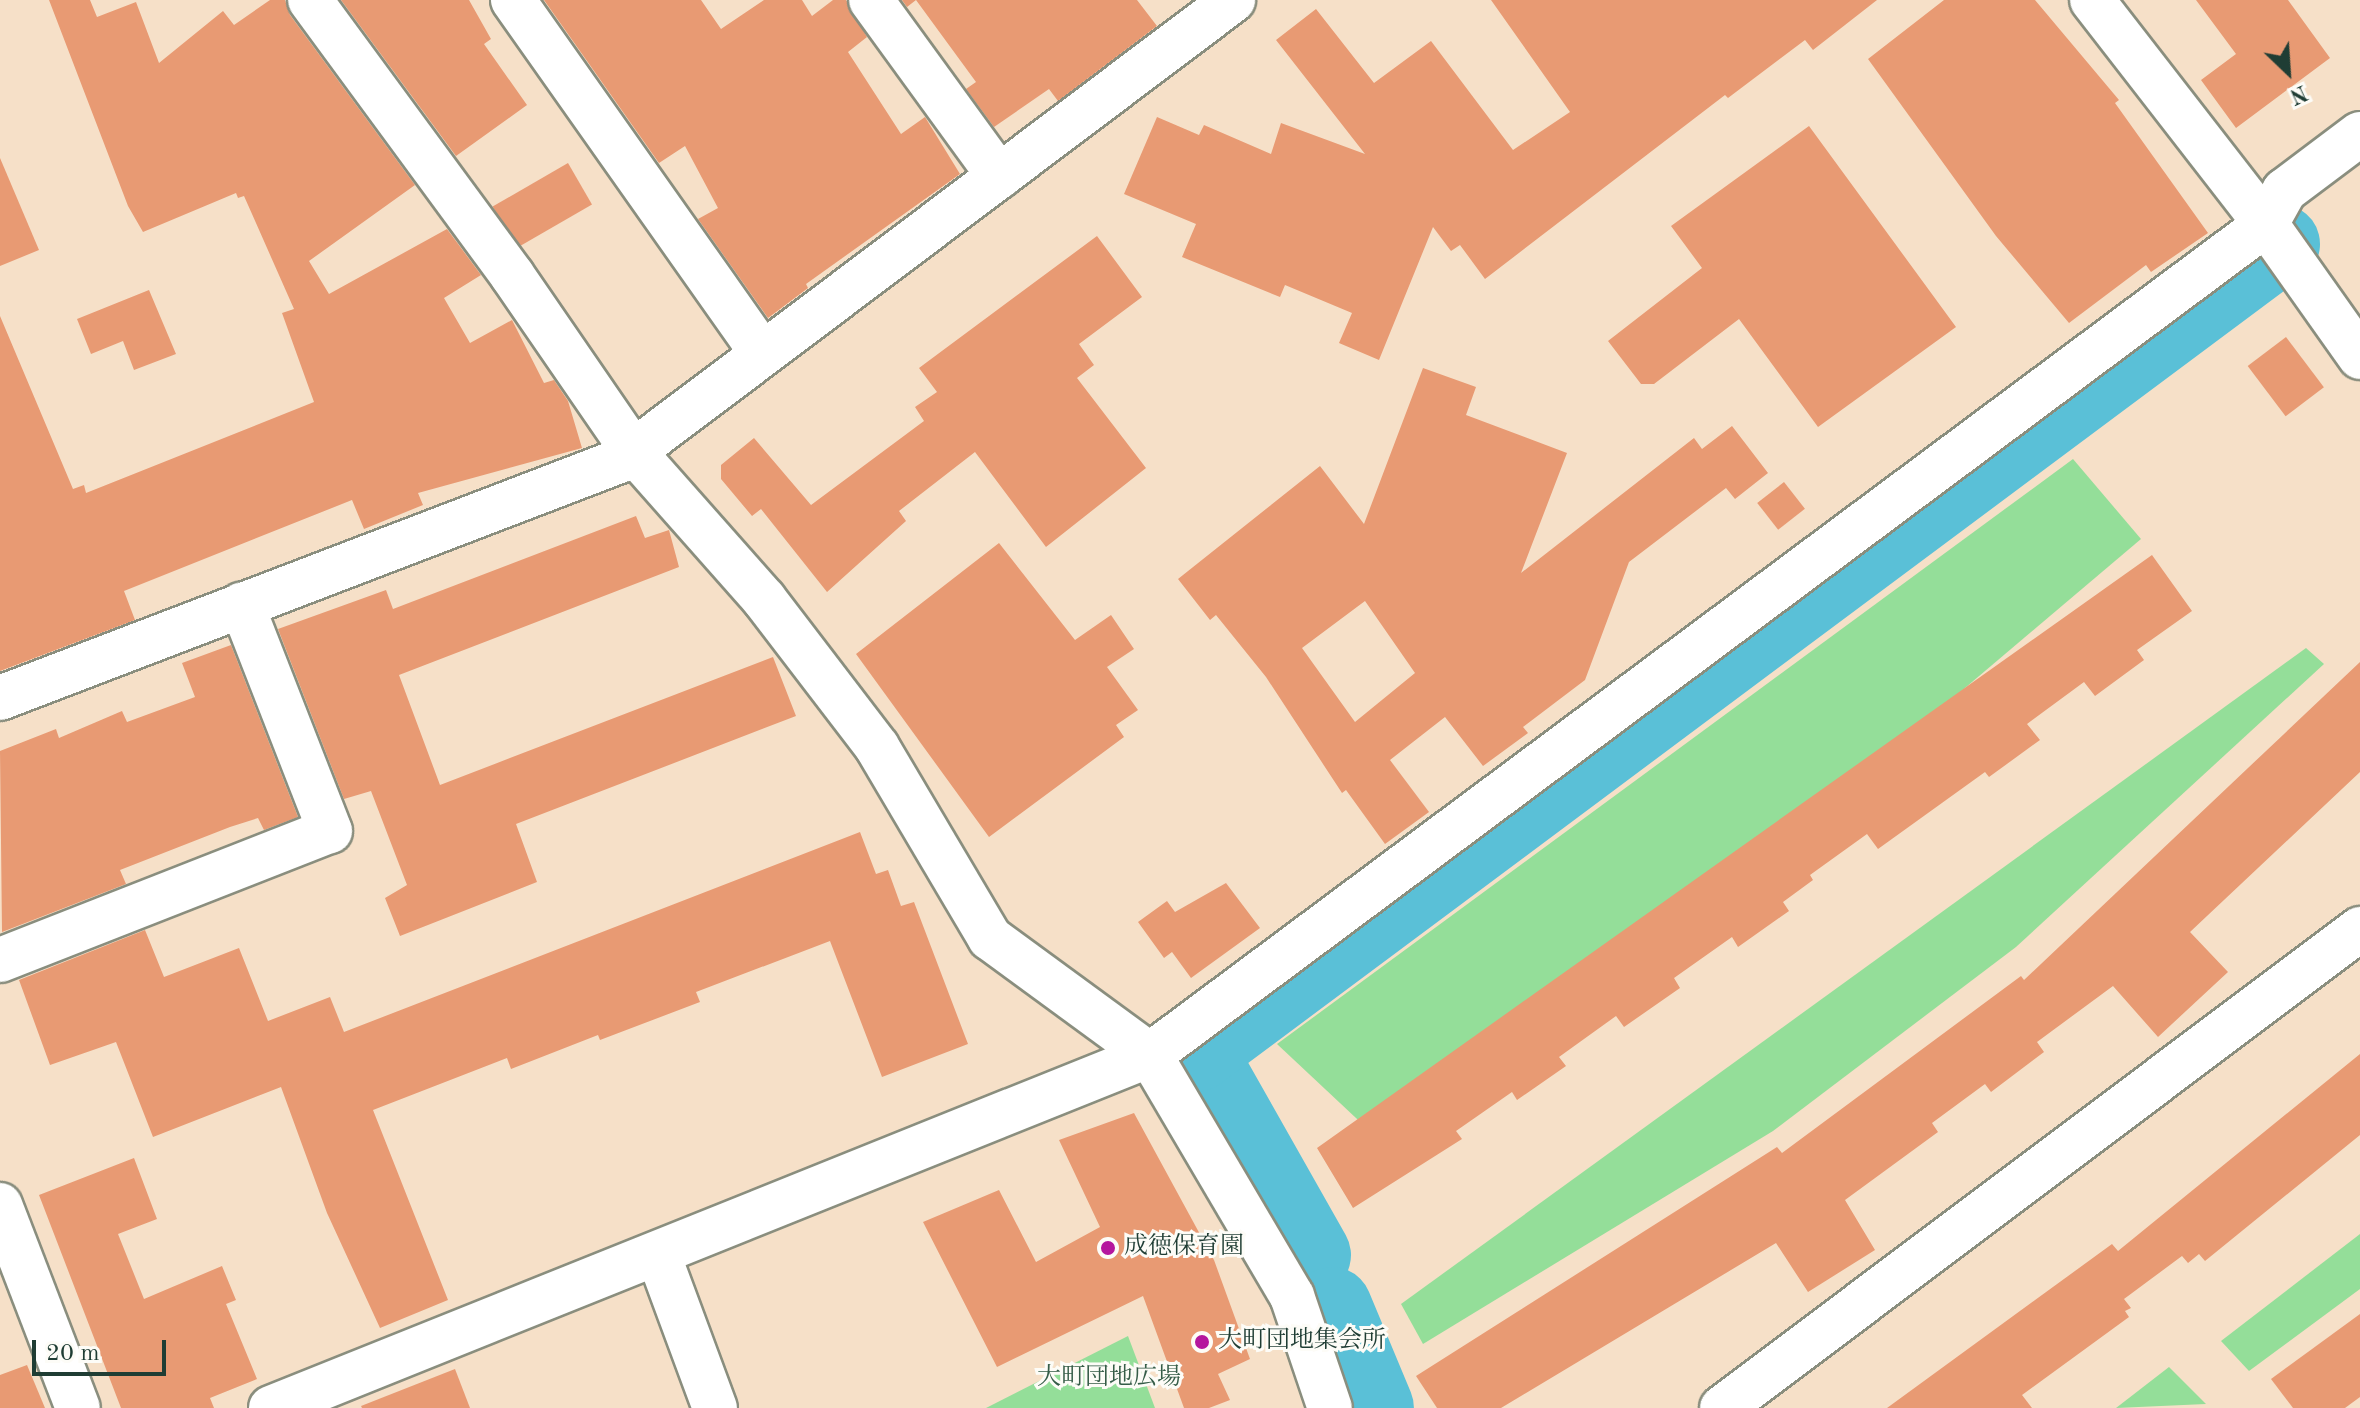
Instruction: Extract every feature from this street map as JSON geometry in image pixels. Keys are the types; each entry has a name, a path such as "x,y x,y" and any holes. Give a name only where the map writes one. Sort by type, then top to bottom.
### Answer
{"street":[{"path":"310,0 512,275 633,451 764,599 877,747 990,938 1150,1055 1292,1296 1330,1408"},
{"path":"513,0 763,354"},
{"path":"871,0 999,176"},
{"path":"2092,0 2266,224 2360,357"},
{"path":"0,698 633,451 999,176 1216,5"},
{"path":"271,1408 1150,1055 2266,224 2284,191 2360,134"},
{"path":"0,960 330,831 242,605"},
{"path":"1722,1408 2360,929"},
{"path":"0,1205 78,1408"},
{"path":"658,1254 715,1408"}],"green space":[{"path":"2073,459 2141,539 1404,1163 1277,1044"},
{"path":"2306,648 2324,664 2016,947 1773,1131 1423,1344 1401,1304"},
{"path":"2360,1234 2360,1289 2249,1371 2221,1341"},
{"name":"大町団地広場","path":"1128,1336 1155,1408 986,1408"},
{"path":"2169,1367 2206,1404 2116,1408"}],"building":[{"path":"49,0 90,0 97,17 136,2 159,63 223,11 234,25 270,0 285,0 290,15 415,185 309,261 329,294 447,229 481,275 444,298 470,343 512,320 544,383 554,380 568,401 582,448 418,493 423,505 364,529 352,500 124,591 135,620 0,671 0,316 73,489 84,485 86,493 314,402 282,313 294,309 244,196 238,198 236,193 143,232 128,206"},
{"path":"341,0 469,0 491,39 484,44 527,105 456,156"},
{"path":"544,0 701,0 721,29 764,0 802,0 812,16 833,0 846,0 867,37 848,52 901,134 925,117 960,174 806,284 808,288 768,318 698,219 718,208 685,146 659,163"},
{"path":"902,0 916,0 907,7"},
{"path":"916,0 1137,0 1157,26 1058,101 1049,89 994,127 966,89 976,82"},
{"path":"1491,0 1877,0 1813,50 1805,40 1728,98 1725,95 1485,279 1460,245 1451,251 1433,227 1379,360 1339,343 1352,313 1285,285 1280,297 1182,257 1196,224 1124,194 1157,117 1199,135 1204,125 1271,154 1281,123 1365,154 1276,40 1316,9 1374,83 1431,41 1513,150 1570,112"},
{"path":"1944,0 2035,0 2119,100 2115,103 2208,233 2151,272 2146,265 2069,323 1996,236 1868,59"},
{"path":"2196,0 2288,0 2330,58 2236,128 2201,80 2236,54"},
{"path":"1809,126 1956,327 1818,427 1739,319 1654,384 1641,384 1608,341 1702,268 1671,226"},
{"path":"0,158 39,250 0,266"},
{"path":"568,163 592,205 517,248 493,207"},
{"path":"1097,236 1142,297 1079,344 1094,365 1077,378 1146,468 1046,547 975,452 899,511 906,521 827,592 761,509 752,516 721,479 721,465 754,438 811,505 924,421 915,407 937,392 919,368"},
{"path":"149,290 176,354 134,370 123,341 91,354 77,319"},
{"path":"2286,337 2324,387 2286,416 2248,366"},
{"path":"1423,368 1476,387 1466,415 1567,453 1521,573 1694,438 1702,449 1732,426 1768,473 1735,499 1726,488 1629,562 1585,680 1523,727 1528,733 1483,766 1445,717 1390,760 1429,812 1385,844 1346,790 1342,793 1266,677 1216,615 1210,620 1178,579 1320,466 1364,524","holes":["1365,601 1415,673 1355,722 1302,648"]},
{"path":"1784,482 1805,509 1778,530 1757,503"},
{"path":"636,516 645,538 669,530 679,567 399,675 440,785 773,657 796,716 516,824 537,882 400,936 385,898 407,885 371,791 344,799 278,629 386,590 393,609"},
{"path":"999,543 1075,640 1111,615 1134,649 1107,667 1138,710 1116,725 1124,737 989,837 856,654"},
{"path":"2152,555 2192,611 2137,650 2144,660 2095,696 2084,682 2027,724 2040,740 1989,777 1985,772 1878,849 1867,834 1810,875 1813,880 1783,902 1789,911 1738,947 1732,937 1674,978 1680,988 1624,1027 1616,1016 1559,1057 1566,1066 1517,1100 1512,1092 1456,1131 1462,1139 1353,1208 1317,1148"},
{"path":"231,645 298,817 264,830 258,818 230,827 120,870 126,884 2,932 0,751 56,729 59,738 122,711 127,722 195,697 182,663"},
{"path":"2360,662 2360,772 2190,932 2228,972 2158,1037 2113,986 2037,1042 2044,1052 1991,1092 1985,1084 1932,1123 1938,1132 1845,1200 1875,1250 1808,1292 1776,1243 1501,1408 1437,1408 1416,1376 1777,1147 1782,1153 2021,976 2024,980"},
{"path":"860,832 876,874 888,870 901,906 914,902 968,1044 882,1077 830,941 696,992 700,1002 600,1040 598,1035 511,1069 507,1058 373,1110 448,1300 380,1328 327,1213 281,1087 153,1137 116,1042 50,1065 19,980 145,930 164,977 239,948 268,1021 330,997 344,1032"},
{"path":"1226,883 1260,928 1191,978 1172,952 1164,958 1138,922 1167,901 1175,912"},
{"path":"2360,1054 2360,1135 2205,1261 2199,1254 2188,1263 2182,1256 2124,1299 2131,1308 2125,1311 2129,1317 2022,1395 2032,1408 1887,1408 2112,1244 2118,1251"},
{"name":"成徳保育園","path":"1134,1113 1214,1260 1250,1359 1218,1374 1230,1400 1209,1408 1184,1408 1143,1296 997,1367 923,1222 999,1190 1036,1262 1100,1227 1059,1140"},
{"path":"134,1158 157,1219 118,1234 144,1299 222,1266 236,1300 226,1304 257,1379 210,1398 214,1408 121,1408 39,1195"},
{"path":"2360,1314 2360,1397 2345,1408 2293,1408 2271,1379"},
{"path":"27,1365 45,1408 0,1408 0,1375"},
{"path":"455,1369 470,1408 361,1406"}],"waterway":[{"path":"1311,1255 1196,1052 2280,244"},
{"path":"1332,1307 1374,1408"}],"place":[{"name":"成徳保育園","path":"1108,1248"},
{"name":"大町団地集会所","path":"1202,1342"}]}
